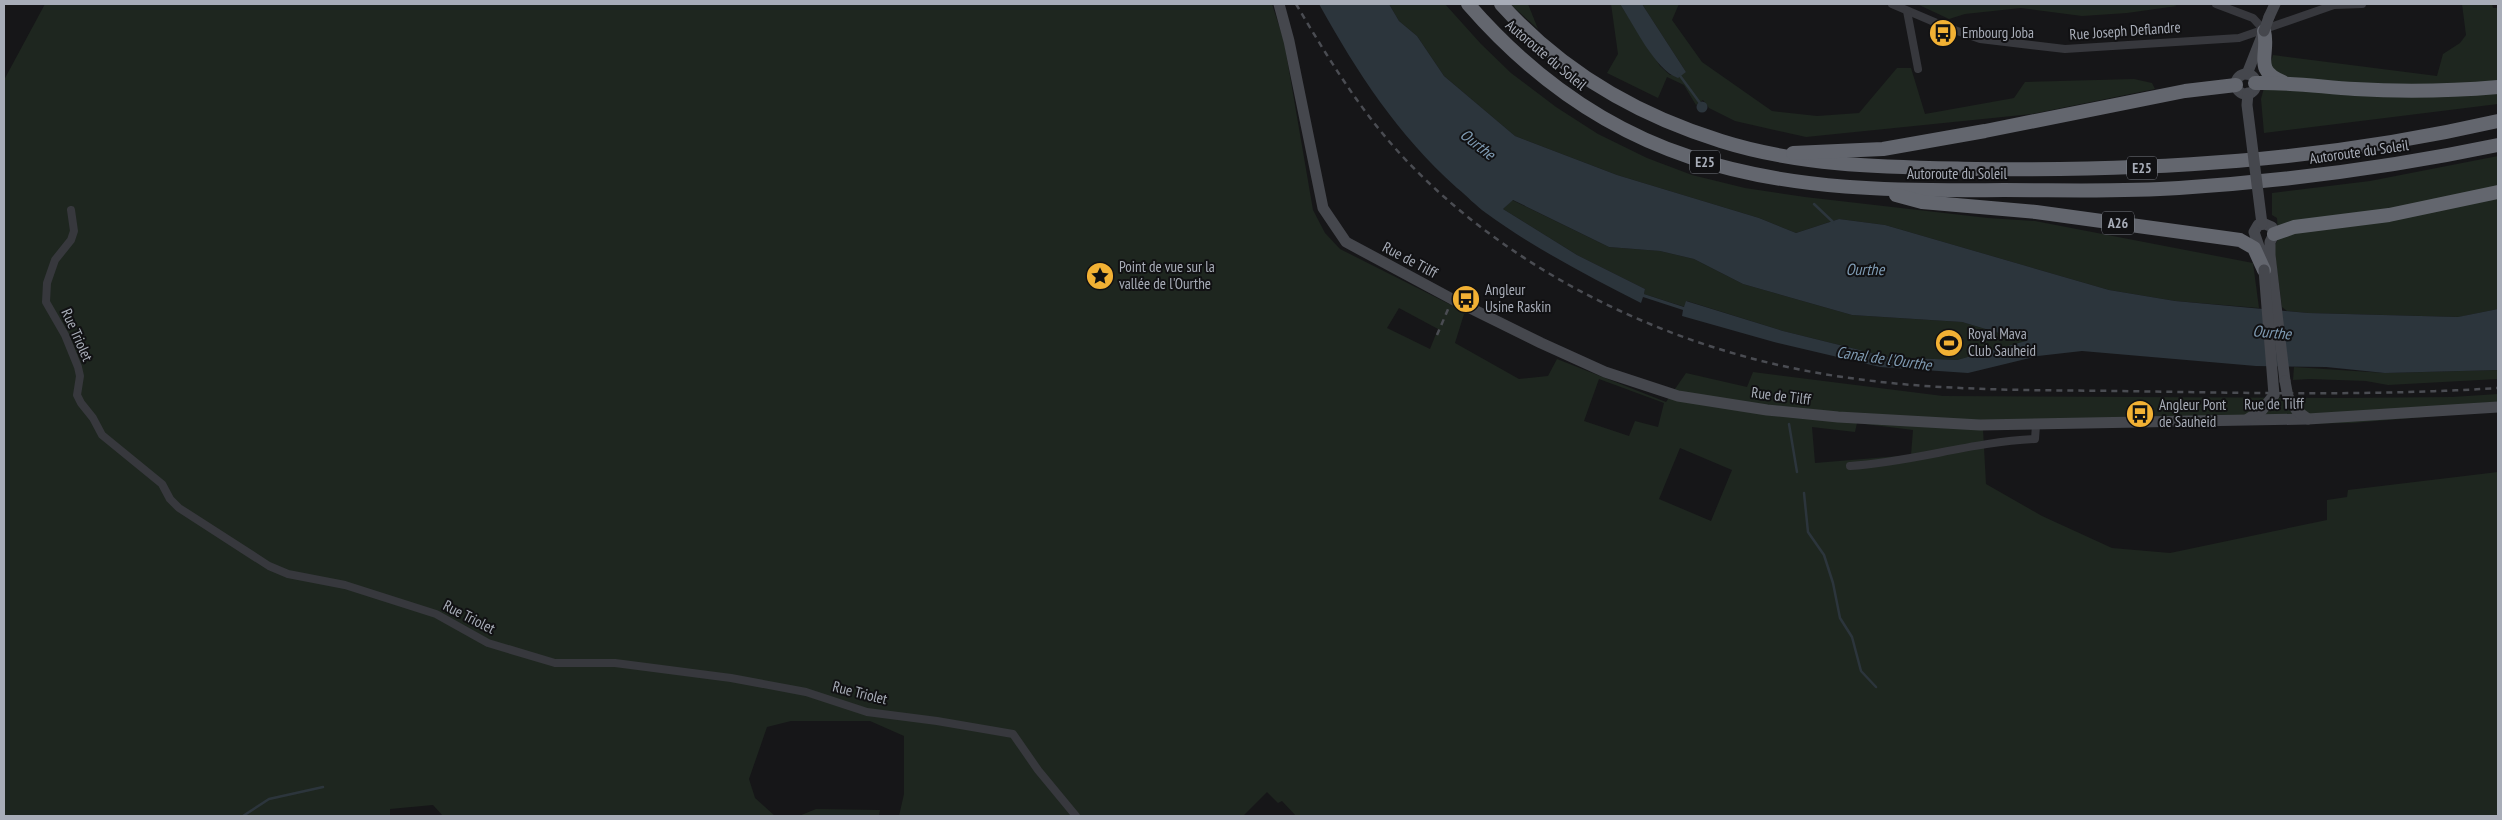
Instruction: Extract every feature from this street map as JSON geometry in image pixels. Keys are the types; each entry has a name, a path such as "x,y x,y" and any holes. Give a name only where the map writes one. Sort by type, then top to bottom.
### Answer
{"highway":[{"name":"Autoroute du Soleil","path":"1468,4 1504,43 1551,83 1608,121 1658,145 1722,167 1764,176 1876,189 1946,191 2176,188 2274,180 2372,168 2498,145"},
{"name":"Autoroute du Soleil","path":"1501,4 1534,38 1567,65 1624,101 1667,122 1722,142 1822,162 1910,168 2082,170 2174,167 2272,159 2369,147 2498,121"},
{"path":"2264,30 2267,42 2263,55 2264,67 2271,76 2284,82"},
{"path":"2250,84 2284,82 2355,89 2475,89 2498,87"},
{"path":"1782,155 1802,150 1883,148 1985,132 2186,91 2236,85"},
{"name":"A26","path":"1876,189 1922,202 2036,212 2199,233 2264,238"},
{"path":"2264,238 2294,227 2389,215 2498,192"},
{"path":"2199,233 2240,240 2254,248 2264,270"}],"main road":[{"name":"Rue de Tilff","path":"1279,4 1289,40 1323,208 1346,242 1452,300 1605,372 1678,396 1767,410 1913,422 2036,425 2247,419 2286,413 2308,419 2498,407"},
{"path":"2275,4 2264,30 2250,84 2247,105 2262,224 2272,227 2264,238 2264,270 2274,395 2286,413 2308,419"},
{"path":"2236,85 2240,91 2250,84"},
{"path":"2264,238 2274,294 2288,397 2286,413"},
{"path":"2247,419 2262,410 2274,395"}],"street":[{"name":"Rue Joseph Deflandre","path":"1892,4 1980,39 2065,49 2239,38 2334,4 2362,4"},
{"path":"2216,4 2253,18 2264,30"},
{"path":"1907,11 1918,69"},
{"name":"Rue Triolet","path":"71,210 74,231 71,240 55,260 47,284 46,302 65,335 78,367 80,376 77,395 80,403 94,418 102,435 162,484 170,499 179,508 227,537 258,559 288,574 344,585 436,614 488,643 555,663 616,663 716,675 806,692 867,712 937,721 1013,734 1038,770 1076,816"},
{"path":"1850,466 1905,460 1997,441 2035,439 2036,425"}],"shaded area":[{"path":"45,4 1272,4 1284,41 1313,210 1325,233 1340,249 1469,314 1464,314 1455,343 1519,379 1548,376 1557,359 1666,402 1686,373 1747,387 1753,372 1943,396 2341,398 2452,397 2498,394 2498,411 2352,423 1983,429 1986,484 2042,516 2112,548 2170,553 2327,520 2327,500 2347,497 2348,490 2498,472 2498,816 1296,816 1282,801 1278,803 1267,792 1243,816 899,816 904,794 904,736 870,721 791,721 767,727 749,779 755,798 775,816 443,816 433,805 390,809 390,816 4,816 4,80","holes":["1399,308 1438,329 1430,349 1387,328","1599,379 1664,403 1658,427 1635,421 1629,436 1584,421","1857,423 1913,430 1911,455 1815,463 1812,427 1855,432","1680,448 1732,470 1711,521 1659,499"]},
{"path":"1389,4 1445,4 1481,44 1511,73 1556,107 1598,134 1647,158 1692,175 1745,188 1805,197 1988,218 2035,221 2253,263 2259,308 2175,301 2109,290 1885,225 1839,219 1796,233 1759,218 1617,175 1515,136 1444,76 1417,36 1399,21"},
{"path":"1510,4 1528,4 1538,29"},
{"path":"1611,4 1620,4 1660,66 1670,75 1686,72 1642,4 1679,4 1672,20 1702,62 1772,111 1817,116 1859,113 1897,68 1911,68 1925,114 2014,98 2025,82 2134,79 2152,83 2155,89 2032,114 1806,137 1735,121 1709,108 1703,100 1696,105 1684,85 1667,77 1658,98 1607,73 1618,54"},
{"path":"1917,4 2171,4 2177,6 2127,13 2082,16 2021,8 1965,14 1949,19"},
{"path":"2462,4 2492,4 2493,8 2498,8 2498,104 2264,133 2261,99 2273,55 2437,76 2443,54 2460,43 2466,35"},
{"path":"2498,156 2498,309 2459,317 2308,313 2287,311 2282,307 2274,247 2278,239 2277,218 2272,215 2272,193 2370,181"},
{"path":"1512,200 1609,247 1660,251 1694,259 1743,284 1852,315 1962,322 2027,341 1957,360 1888,357 1783,331 1687,301 1685,307 1644,294 1645,289 1577,255 1503,209"},
{"path":"2294,367 2385,373 2498,370 2498,379 2388,385 2366,381 2293,380"},
{"path":"816,809 880,810 879,816 799,816"}],"water":[{"name":"Ourthe","path":"1319,4 1389,4 1399,21 1417,36 1444,76 1515,136 1617,175 1759,218 1796,233 1839,219 1885,225 2109,290 2175,301 2308,313 2458,317 2498,309 2498,370 2385,373 2326,367 2256,366 2082,351 2038,356 1968,373 1880,367 1774,342 1682,316 1683,310 1643,297 1641,303 1581,272 1504,226 1479,207 1435,167 1397,125 1364,79","holes":["1513,200 1609,247 1660,251 1694,259 1743,284 1852,315 1962,322 2026,341 1957,360 1888,357 1783,331 1686,301 1684,307 1644,294 1645,289 1577,255 1503,209"]},
{"path":"1620,4 1642,4 1686,72 1678,78 1661,66 1653,57"},
{"path":"1700,102 1704,102 1707,107 1706,111 1700,112 1697,109 1697,105"}],"waterway":[{"path":"1678,73 1700,103"},
{"path":"1814,204 1833,222"},
{"path":"1789,424 1797,472"},
{"path":"1804,493 1808,532 1824,555 1833,583 1840,618 1852,637 1861,671 1876,687"},
{"path":"243,816 269,799 323,787"}],"railway":[{"path":"1296,4 1333,64 1373,122 1404,158 1449,202 1499,241 1552,275 1609,306 1667,331 1727,352 1788,367 1850,378 1951,388 2309,393 2451,391 2498,388"},
{"path":"1437,335 1449,307"}],"place":[{"name":"Embourg Joba","path":"1943,33"},
{"name":"Point de vue sur la vallée de l'Ourthe","path":"1100,276"},
{"name":"Angleur Usine Raskin","path":"1466,299"},
{"name":"Royal Mava Club Sauheid","path":"1949,343"},
{"name":"Angleur Pont de Sauheid","path":"2140,414"}],"water label":[{"name":"Canal de l'Ourthe","path":"1884,358"}]}
